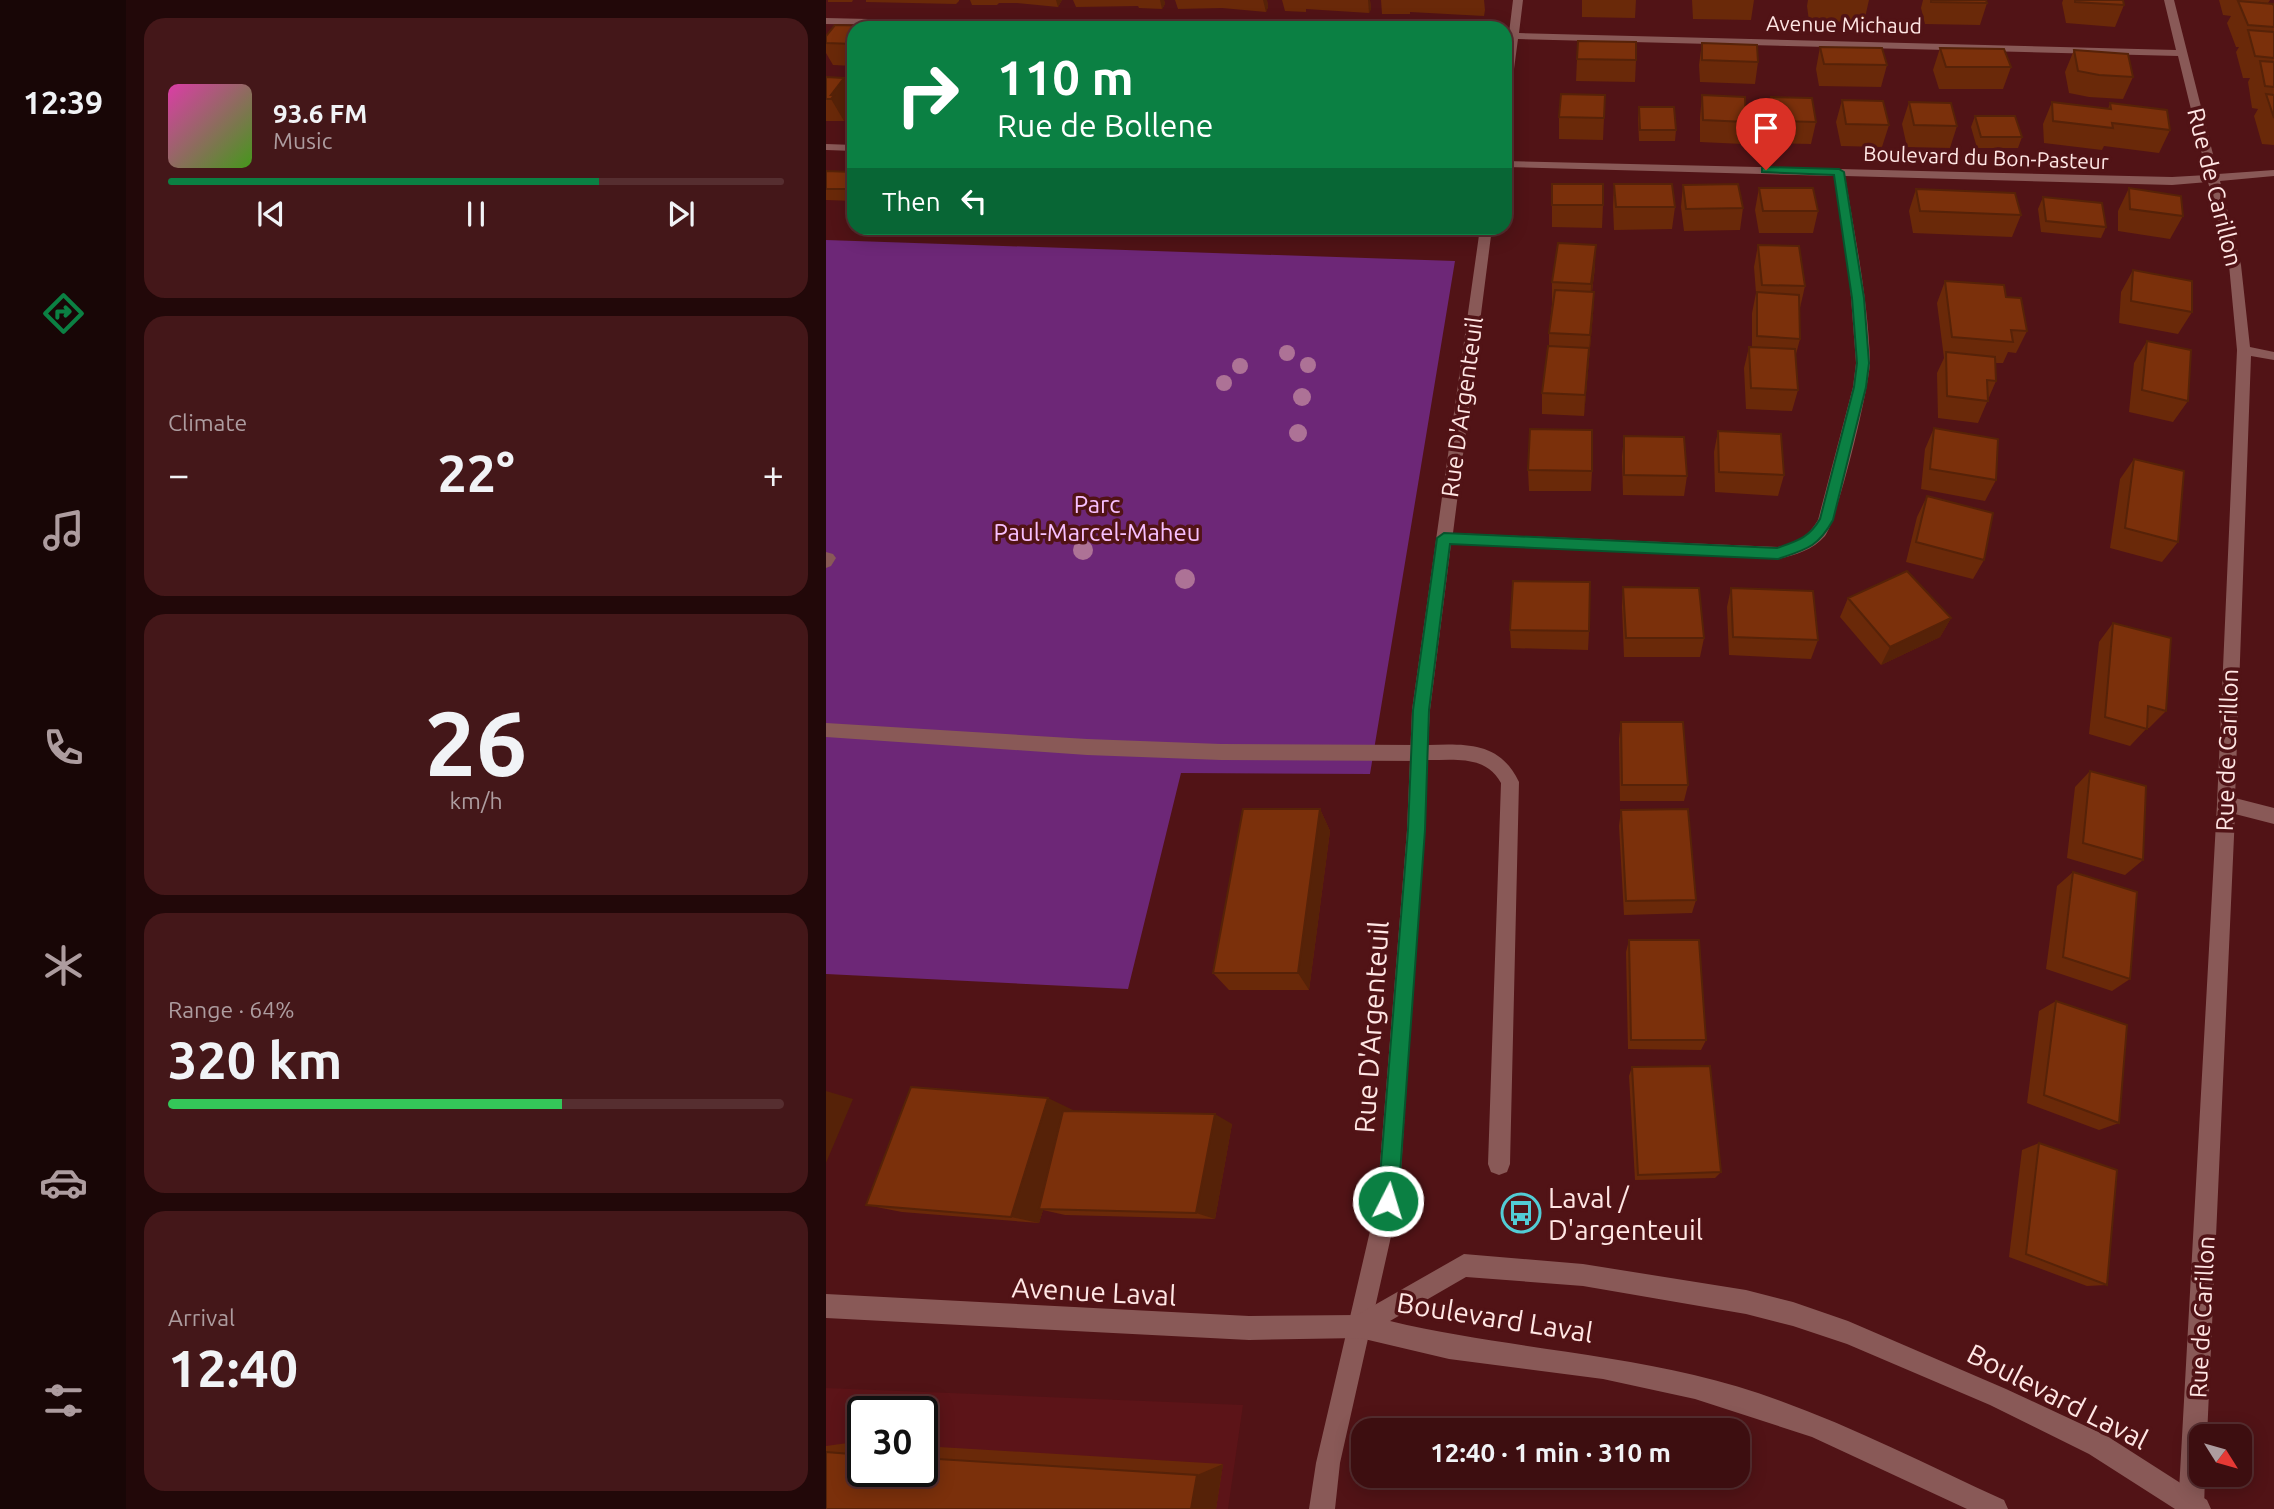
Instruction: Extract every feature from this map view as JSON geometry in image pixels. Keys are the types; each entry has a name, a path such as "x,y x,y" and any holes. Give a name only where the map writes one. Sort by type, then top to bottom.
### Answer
{"street":[{"path":"1512,27 1518,0"},
{"name":"Rue de Carillon","path":"2169,0 2235,265 2244,350 2194,1508"},
{"path":"826,21 847,21"},
{"name":"Avenue Michaud","path":"1512,36 2182,53"},
{"path":"826,147 847,148"},
{"name":"Boulevard du Bon-Pasteur","path":"1512,164 2172,181 2274,173"},
{"path":"1444,538 1778,553 1800,547 1817,535 1826,520 1860,387 1863,363 1860,313 1839,172"},
{"name":"Rue D'Argenteuil","path":"1322,1509 1328,1463 1388,1201 1416,830 1421,710 1485,235"},
{"path":"2244,350 2274,356"},
{"path":"826,730 1087,747 1221,752 1480,754 1503,767 1510,782 1499,1164"},
{"path":"2226,804 2274,816"},
{"name":"Boulevard Laval","path":"1360,1326 1464,1265 1583,1275 1735,1300 1793,1314 1848,1333 1998,1396 2098,1445 2194,1508"},
{"name":"Avenue Laval","path":"826,1306 1214,1327 1295,1329 1360,1326"},
{"name":"Boulevard Laval","path":"1360,1326 1449,1347 1603,1367 1732,1397 1816,1426 1995,1509"}],"shaded area":[{"path":"826,1388 1243,1405 1228,1509 826,1509"}],"green space":[{"name":"Parc Paul-Marcel-Maheu","path":"826,240 1455,261 1370,774 1181,773 1128,989 826,974"}],"building":[{"path":"1986,0 1987,3 1931,2"},
{"path":"2123,0 2124,5 2075,2"},
{"path":"2238,1 2273,4 2274,27 2248,25"},
{"path":"835,25 847,25 847,44 826,43 826,36"},
{"path":"2248,30 2274,32 2274,58 2255,56"},
{"path":"1578,41 1636,42 1636,60 1577,59"},
{"path":"1702,43 1757,45 1758,62 1702,60"},
{"path":"1820,47 1882,48 1887,65 1824,64"},
{"path":"1940,48 2004,49 2011,67 1946,67"},
{"path":"2074,50 2128,54 2133,77 2078,71"},
{"path":"2260,61 2274,62 2274,87 2265,86"},
{"path":"826,77 844,78 831,95 834,95 831,99 826,99"},
{"path":"1561,94 1605,95 1604,118 1559,117"},
{"path":"2266,94 2274,95 2274,118"},
{"path":"1702,95 1745,97 1746,122 1703,120"},
{"path":"1771,97 1812,98 1816,122 1774,121"},
{"path":"1842,100 1883,101 1889,125 1846,124"},
{"path":"1909,102 1951,103 1957,126 1914,125"},
{"path":"2052,102 2111,109 2110,103 2167,110 2170,130 2112,123 2113,128 2053,121"},
{"path":"1639,107 1674,107 1676,130 1640,130"},
{"path":"1975,116 2015,116 2022,137 1981,137"},
{"path":"826,171 847,172 847,189 826,189"},
{"path":"1552,184 1603,184 1603,205 1552,205"},
{"path":"1614,184 1672,184 1675,207 1616,207"},
{"path":"1738,184 1743,208 1686,209 1683,185"},
{"path":"1759,188 1813,188 1818,211 1763,211"},
{"path":"2129,188 2181,196 2183,216 2130,209"},
{"path":"1916,189 2015,193 2021,215 1920,211"},
{"path":"2043,197 2102,203 2106,227 2046,221"},
{"path":"1558,243 1596,245 1591,284 1552,282"},
{"path":"1758,245 1799,246 1805,286 1762,285"},
{"path":"2133,270 2192,281 2192,312 2131,301"},
{"path":"1945,281 2004,285 2006,297 2021,298 2027,331 2011,330 2013,342 1952,337"},
{"path":"1555,290 1594,292 1590,335 1549,333"},
{"path":"1757,292 1799,295 1800,339 1757,336"},
{"path":"2147,341 2191,350 2188,401 2142,390"},
{"path":"1548,346 1589,348 1585,395 1542,393"},
{"path":"1749,347 1795,349 1798,390 1751,388"},
{"path":"1946,352 1995,357 1996,381 1987,380 1988,401 1947,396"},
{"path":"1934,428 1998,439 1996,480 1930,469"},
{"path":"1530,429 1592,430 1592,471 1528,470"},
{"path":"1718,431 1781,434 1784,475 1719,472"},
{"path":"1624,436 1684,437 1687,476 1624,475"},
{"path":"2134,459 2184,471 2178,542 2125,528"},
{"path":"1927,496 1993,513 1984,560 1916,542"},
{"path":"1907,571 1951,618 1890,647 1848,598"},
{"path":"1513,581 1590,582 1589,631 1510,630"},
{"path":"1623,587 1699,588 1704,638 1626,638"},
{"path":"1731,588 1813,591 1818,640 1733,637"},
{"path":"2113,623 2171,638 2166,711 2148,706 2147,729 2105,717"},
{"path":"1621,722 1683,722 1688,785 1622,785"},
{"path":"2090,771 2146,786 2143,860 2083,843"},
{"path":"1243,809 1320,809 1298,973 1213,973"},
{"path":"1688,809 1696,900 1626,901 1621,810"},
{"path":"2073,872 2137,892 2130,979 2063,957"},
{"path":"1629,940 1699,940 1706,1040 1631,1040"},
{"path":"2056,1001 2127,1025 2119,1123 2044,1095"},
{"path":"1710,1066 1721,1172 1638,1175 1632,1067"},
{"path":"911,1087 1048,1098 1011,1217 866,1205"},
{"path":"1063,1111 1215,1114 1196,1213 1039,1209"},
{"path":"2039,1143 2117,1170 2107,1285 2026,1254"},
{"path":"826,1452 847,1454 847,1487 938,1487 938,1459 1197,1475 1191,1509 826,1509"}],"place":[{"name":"Laval / D'argenteuil","path":"1521,1213"}],"route":[{"path":"1388,1201 1419,788 1421,710 1444,538 1778,553 1810,542 1823,528 1826,520 1860,387 1863,363 1858,298 1839,172 1766,170"}]}
